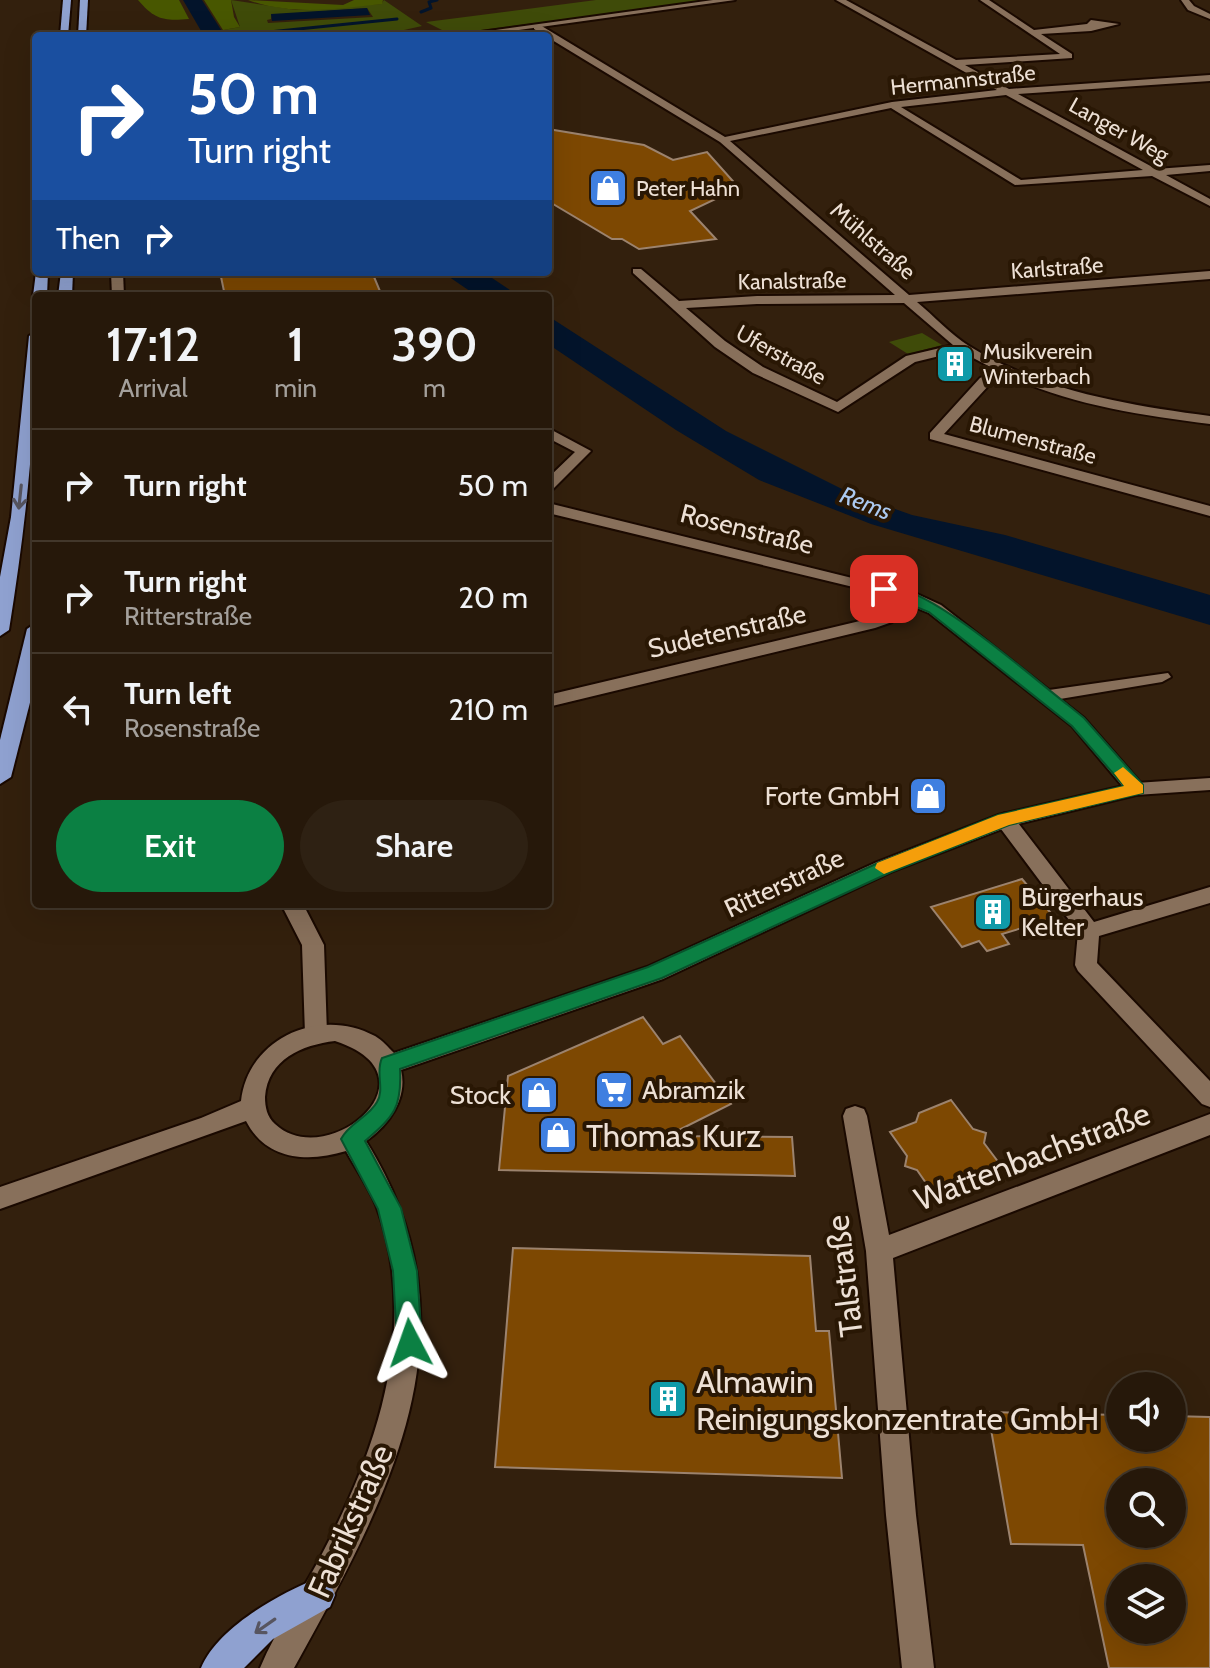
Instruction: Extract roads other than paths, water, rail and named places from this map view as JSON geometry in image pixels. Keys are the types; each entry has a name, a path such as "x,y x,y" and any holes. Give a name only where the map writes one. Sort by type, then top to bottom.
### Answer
{"highway":[{"path":"64,32 67,0"},
{"path":"82,32 84,0"},
{"path":"0,630 19,517 32,379"},
{"path":"0,777 32,650"},
{"path":"219,1668 261,1627 318,1595"}],"street":[{"path":"492,32 731,0"},
{"path":"956,63 1069,56 984,0"},
{"path":"1185,0 1191,8 1210,17"},
{"path":"842,1 858,1"},
{"name":"Langer Weg","path":"842,1 1210,203"},
{"name":"Mühlstraße","path":"537,27 545,32"},
{"path":"1034,32 1091,29"},
{"name":"Mühlstraße","path":"552,36 723,140 962,347 1003,372 1097,402 1210,420"},
{"path":"1025,58 1046,72"},
{"name":"Hermannstraße","path":"723,140 892,105 1008,92 1210,78"},
{"path":"892,105 1019,183 1210,168"},
{"name":"Uferstraße","path":"637,271 720,344 758,370 838,408 911,359 962,347"},
{"name":"Karlstraße","path":"907,299 1210,275"},
{"name":"Kanalstraße","path":"677,305 757,300 907,299"},
{"name":"Blumenstraße","path":"1003,372 985,381 935,436 1210,511"},
{"path":"552,434 584,451 552,482"},
{"name":"Rosenstraße","path":"552,509 911,598 935,609 1078,722 1136,789"},
{"name":"Sudetenstraße","path":"552,700 869,624 886,618 911,598"},
{"path":"1045,696 1162,677"},
{"name":"Ritterstraße","path":"389,1064 655,973 884,867 1005,820 1136,789 1210,784"},
{"path":"1005,820 1089,931 1086,965 1210,1097"},
{"path":"1089,931 1210,895"},
{"path":"294,908 313,945 316,1034"},
{"path":"316,1034 353,1035 368,1041 389,1064 391,1096 383,1113 352,1139 309,1149 288,1145 270,1136 258,1123 252,1107 251,1091 267,1060 281,1048 316,1034"},
{"path":"0,1198 209,1126 252,1107"},
{"name":"Talstraße","path":"855,1116 879,1251 901,1515 918,1668"},
{"name":"Wattenbachstraße","path":"879,1251 1210,1124"},
{"name":"Fabrikstraße","path":"276,1668 364,1506 394,1421 410,1343 405,1271 390,1208 352,1139"}],"water":[{"path":"183,0 202,0 222,32 202,32"},
{"path":"367,8 370,15 272,21 271,14"},
{"path":"448,276 489,276 513,292 471,292"},
{"name":"Rems","path":"552,319 726,431 850,493 912,515 1005,535 1210,595 1210,625 871,524 759,480 676,430 552,347"}],"waterway":[{"path":"421,12 431,8 429,2 437,0"},
{"path":"269,32 397,19"}],"place":[{"name":"Peter Hahn","path":"608,188"},
{"name":"Musikverein Winterbach","path":"955,364"},
{"name":"Forte GmbH","path":"928,796"},
{"name":"Bürgerhaus Kelter","path":"993,912"},
{"name":"Abramzik","path":"614,1090"},
{"name":"Stock","path":"539,1095"},
{"name":"Thomas Kurz","path":"558,1135"},
{"name":"Almawin Reinigungskonzentrate GmbH","path":"668,1399"}]}
